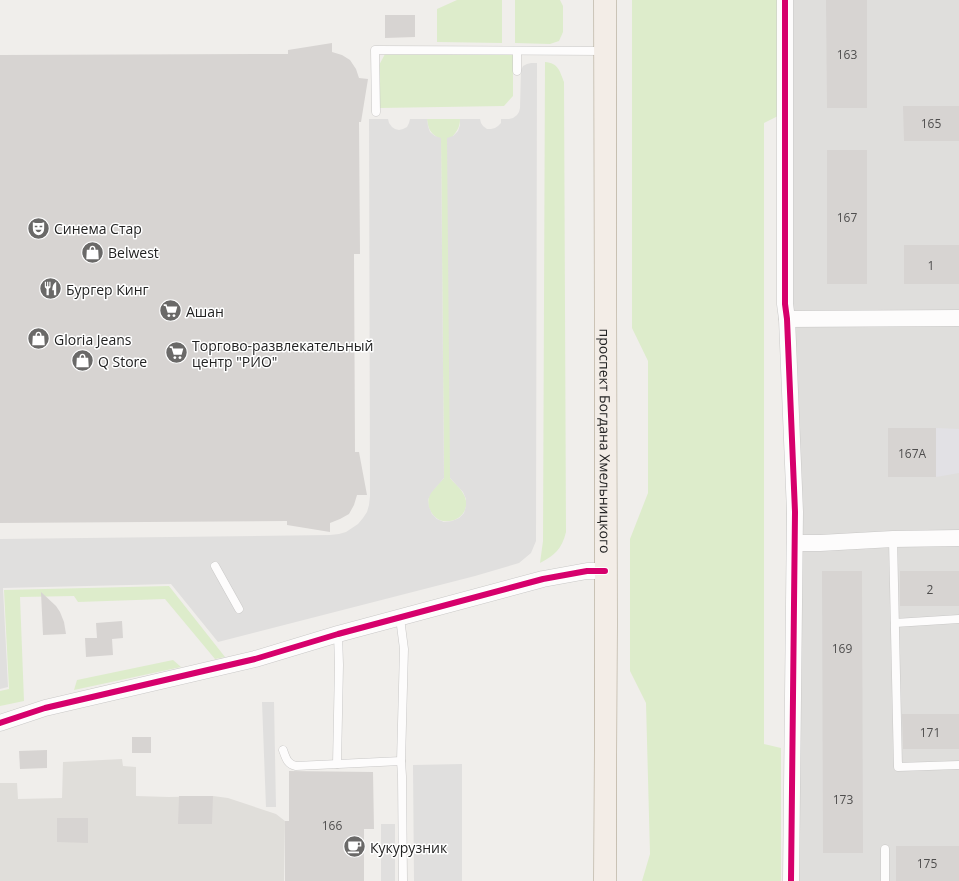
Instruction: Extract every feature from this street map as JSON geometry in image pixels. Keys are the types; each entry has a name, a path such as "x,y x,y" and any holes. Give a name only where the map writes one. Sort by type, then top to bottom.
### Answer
{"main road":[{"name":"проспект Богдана Хмельницкого","path":"605,0 605,881"}],"street":[{"path":"785,0 785,304 795,512 791,881"},
{"path":"786,319 959,318"},
{"path":"794,543 959,538"},
{"path":"0,723 45,708 255,659 338,634 543,580 587,571 605,571"}],"lane":[{"path":"376,112 375,50 605,51"},
{"path":"517,51 517,71"},
{"path":"893,539 898,767 959,765"},
{"path":"214,566 239,609"},
{"path":"400,618 404,649 401,761 403,881"},
{"path":"895,623 959,619"},
{"path":"337,764 339,665 338,634"},
{"path":"283,750 291,765 296,766 401,761"},
{"path":"884,849 885,881"}],"shaded area":[{"path":"787,0 959,0 959,881 786,881"},
{"path":"531,63 537,63 536,541 531,553 519,563 475,576 218,642 171,584 3,588 8,687 0,689 0,539 330,535 346,532 358,524 367,512 370,496 369,119 388,119 392,127 399,130 407,127 410,119 427,119 430,132 441,138 444,478 431,493 428,500 432,514 437,519 444,522 459,518 464,513 466,499 463,492 450,478 447,138 453,136 458,131 460,119 480,119 483,126 487,129 491,129 495,128 501,123 501,119 513,118 517,115 520,108 521,70 523,66"},
{"path":"936,428 959,429 959,473 936,477"},
{"path":"262,702 274,702 276,807 266,807"},
{"path":"122,759 123,766 136,767 136,796 213,796 228,798 276,814 285,821 284,881 0,881 0,783 17,783 18,799 62,798 63,762"},
{"path":"462,764 462,881 414,881 413,765"},
{"path":"381,824 395,824 395,881 381,881"}],"green space":[{"path":"457,0 502,0 502,43 437,42 437,9"},
{"path":"515,0 560,0 563,6 563,32 559,41 550,44 515,43"},
{"path":"632,0 780,0 780,115 764,123 764,744 781,748 781,881 642,881 650,854 646,703 630,671 630,539 648,493 648,361 632,328"},
{"path":"385,54 513,55 513,96 504,106 379,108 378,67"},
{"path":"545,62 553,64 558,68 564,82 566,532 557,551 540,563 543,541"},
{"path":"427,119 460,119 460,124 453,136 450,478 464,494 466,505 460,517 448,521 435,517 429,508 428,503 431,492 444,478 441,139 435,136 431,131 428,126"},
{"path":"169,586 225,657 215,659 165,599 78,602 74,596 20,597 24,701 0,706 0,691 9,689 4,590"},
{"path":"173,660 181,667 74,690 77,680"}],"building":[{"path":"826,0 867,0 867,108 827,108"},
{"path":"385,15 415,15 415,37 385,38"},
{"name":"Торгово-развлекательный центр \"РИО\"","path":"332,43 332,52 342,55 350,60 356,69 359,78 368,79 361,122 359,122 360,254 354,254 355,452 359,452 367,495 357,495 349,514 330,523 330,532 287,525 287,521 0,523 0,55 288,54 288,50"},
{"path":"903,106 959,106 959,141 904,141"},
{"path":"827,150 867,150 867,284 827,284"},
{"path":"904,245 959,245 959,284 904,284"},
{"path":"888,428 936,428 936,477 888,477"},
{"path":"822,571 862,571 863,853 823,853"},
{"path":"900,571 959,571 959,606 900,606"},
{"path":"41,592 56,606 60,612 64,622 66,634 43,635"},
{"path":"122,621 123,638 112,639 113,655 86,657 85,638 97,638 96,623"},
{"path":"902,714 959,714 959,749 903,749"},
{"path":"132,737 151,737 151,753 132,753"},
{"path":"47,750 47,768 20,769 19,751"},
{"path":"289,771 373,772 374,829 364,829 364,881 285,881 285,821 289,821"},
{"path":"179,796 213,796 212,824 178,824"},
{"path":"57,818 88,818 88,843 57,842"},
{"path":"896,846 959,846 959,881 896,881"}],"cycle path":[{"path":"785,0 785,304 787,319 795,512 791,881"},
{"path":"0,723 45,708 255,659 338,634 543,579 587,571 605,571"}],"place":[{"name":"Синема Стар","path":"38,228"},
{"name":"Belwest","path":"92,252"},
{"name":"Бургер Кинг","path":"51,289"},
{"name":"Ашан","path":"171,311"},
{"name":"Gloria Jeans","path":"38,339"},
{"name":"Торгово-развлекательный центр \"РИО\"","path":"177,353"},
{"name":"Q Store","path":"82,361"},
{"name":"Кукурузник","path":"355,847"}]}
